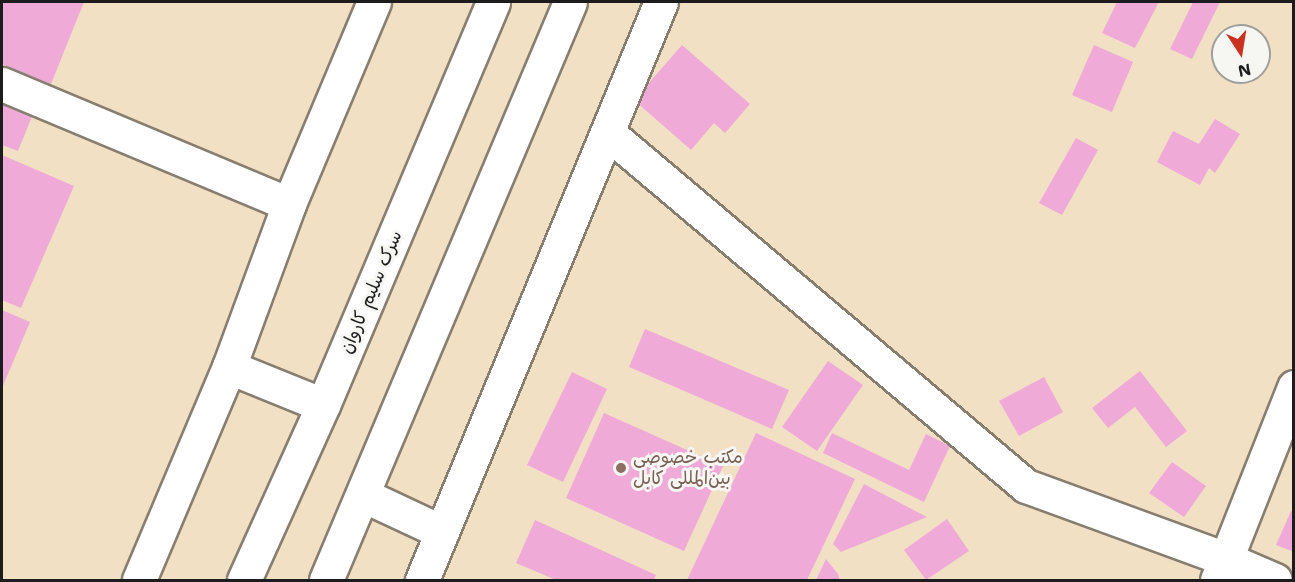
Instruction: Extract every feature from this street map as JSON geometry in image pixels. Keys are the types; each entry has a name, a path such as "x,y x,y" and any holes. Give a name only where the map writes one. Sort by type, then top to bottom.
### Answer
{"street":[{"path":"139,580 229,368 289,204 374,2"},
{"name":"سرک سلیم کاروان","path":"244,580 323,405 493,2"},
{"path":"326,580 570,2"},
{"path":"422,580 661,2"},
{"path":"2,84 289,204"},
{"path":"608,133 1026,486 1221,570 1275,580"},
{"path":"229,368 323,405"},
{"path":"1221,570 1293,387"},
{"path":"363,495 442,531"}],"building":[{"path":"2,2 84,2 51,84 2,64"},
{"path":"1117,2 1159,2 1135,48 1102,33"},
{"path":"1193,2 1220,2 1192,59 1170,49"},
{"path":"682,45 750,104 725,133 714,123 691,150 634,100"},
{"path":"1094,45 1133,62 1112,112 1072,95"},
{"path":"2,95 35,109 18,151 2,145"},
{"path":"1215,119 1240,134 1215,173 1209,168 1200,185 1157,162 1173,131 1199,144"},
{"path":"1076,138 1098,150 1062,215 1039,203"},
{"path":"2,155 74,186 21,308 2,300"},
{"path":"2,310 30,322 2,388"},
{"path":"645,329 789,390 772,429 629,367"},
{"path":"828,361 863,385 817,451 782,427"},
{"path":"1140,371 1187,431 1166,447 1135,407 1108,428 1092,408"},
{"path":"572,372 607,389 563,482 527,465"},
{"path":"1044,377 1063,412 1019,436 999,401"},
{"path":"604,413 723,466 684,551 566,498"},
{"path":"756,433 855,479 807,580 687,580"},
{"path":"832,433 909,470 926,434 950,446 924,502 823,453"},
{"path":"1172,462 1206,486 1184,517 1149,493"},
{"path":"864,484 927,517 841,552 833,544"},
{"path":"1291,511 1294,512 1294,552 1276,545"},
{"path":"947,519 969,551 926,580 904,550"},
{"path":"535,520 656,575 654,580 556,580 516,563"},
{"path":"826,559 838,574 840,580 816,580"}],"place":[{"name":"مکتب خصوصی بین‌المللی کابل","path":"621,468"}]}
